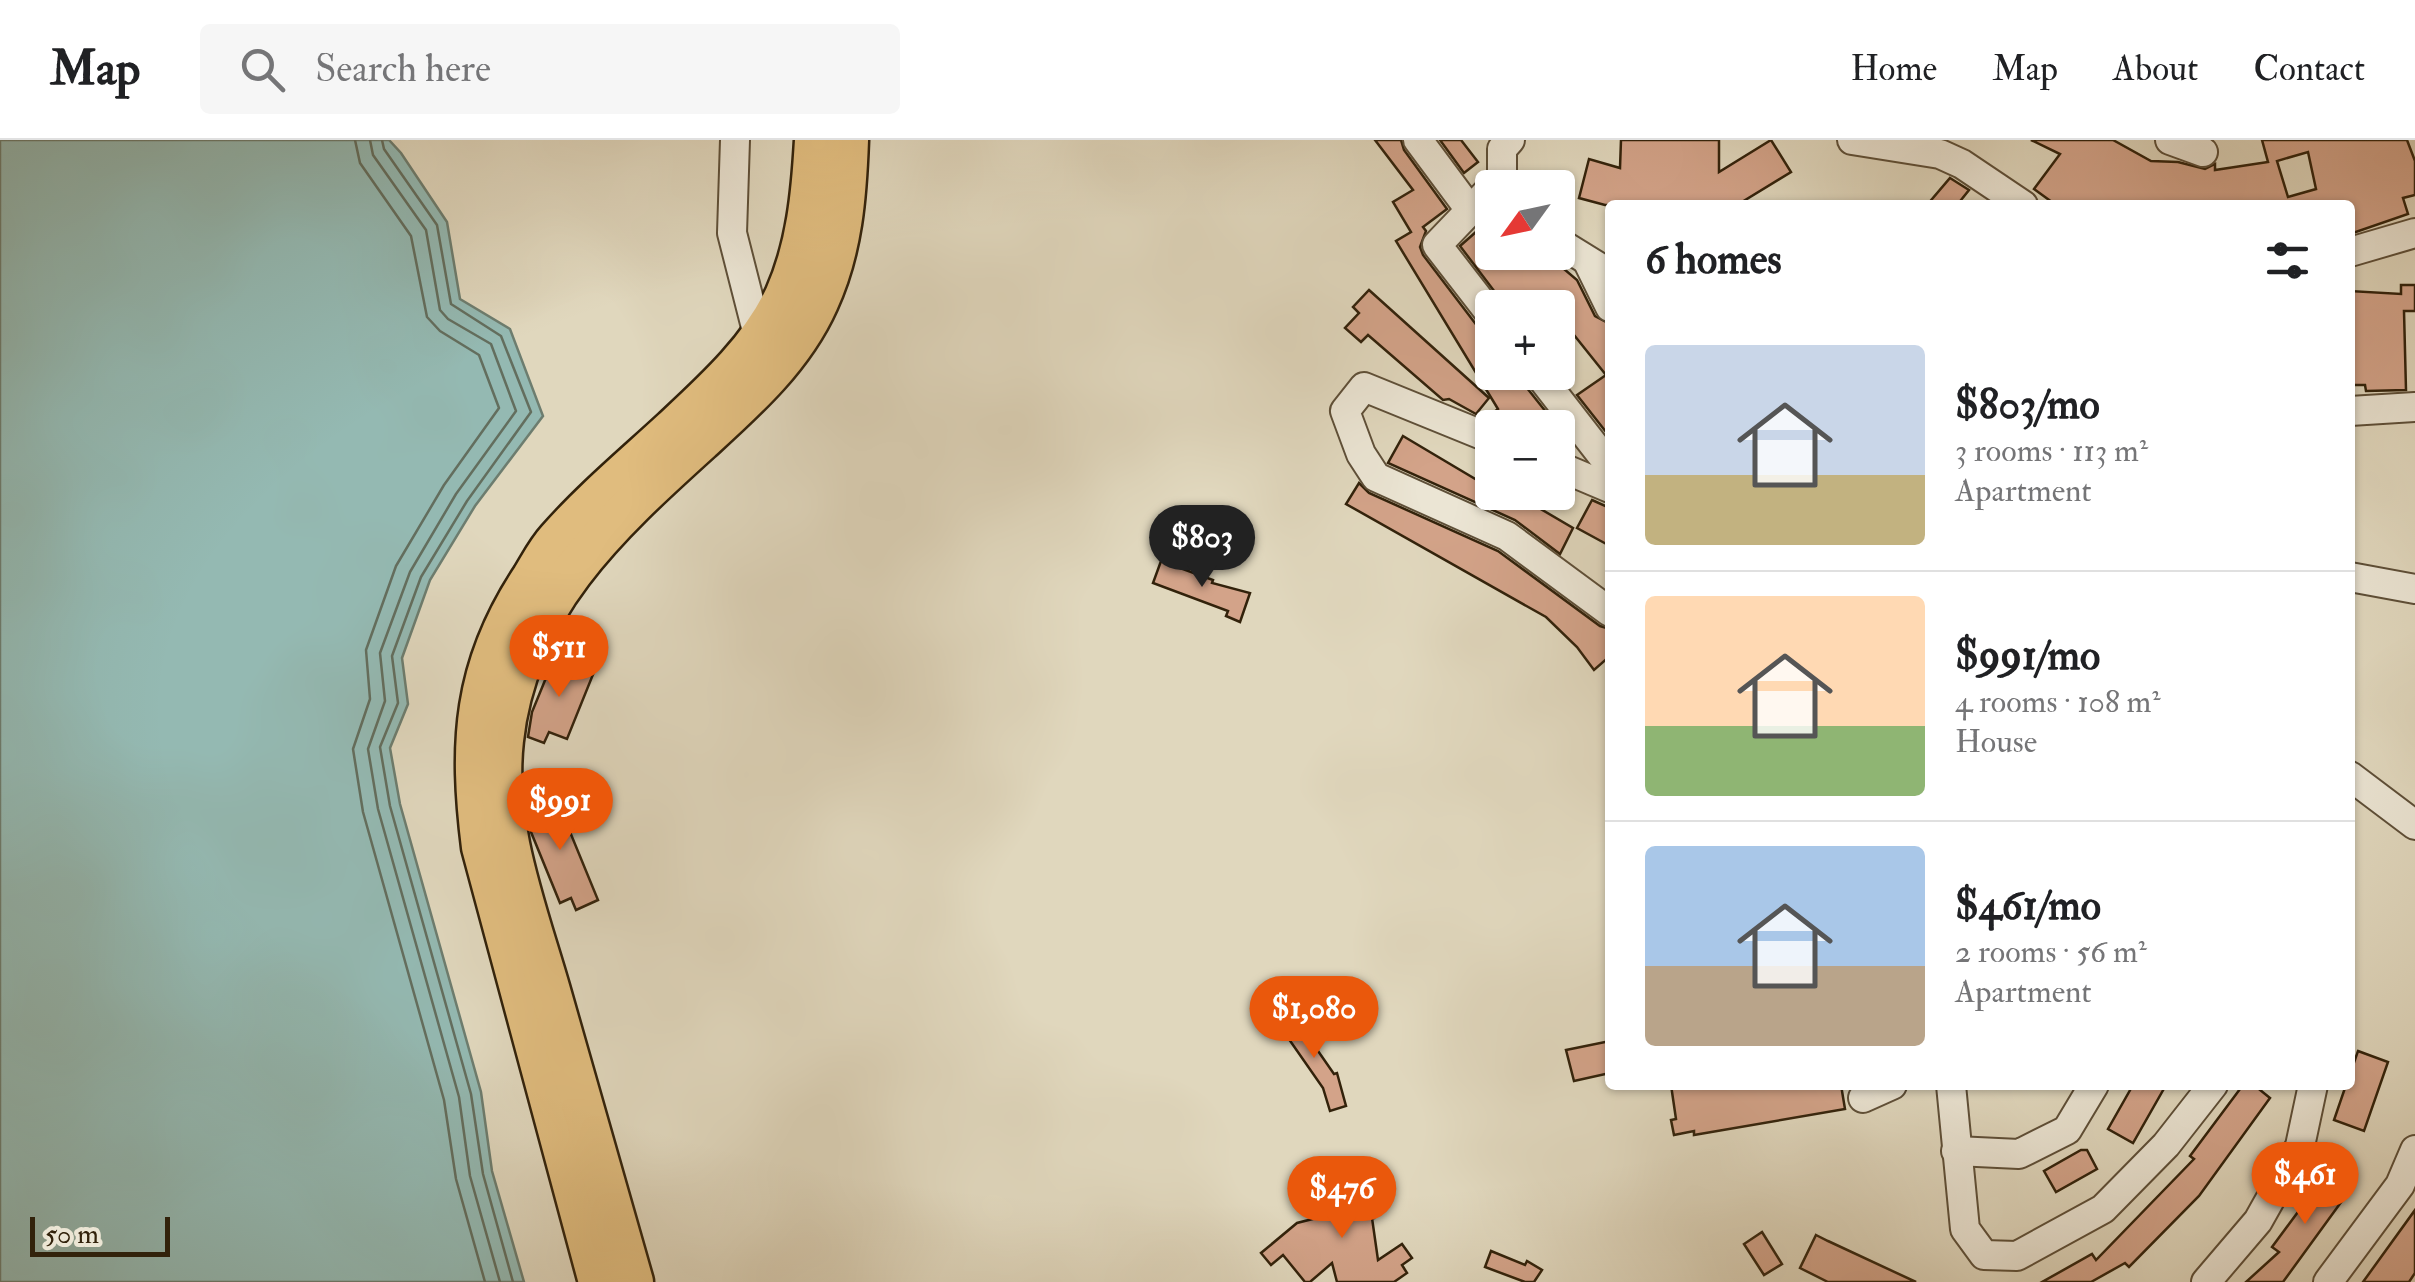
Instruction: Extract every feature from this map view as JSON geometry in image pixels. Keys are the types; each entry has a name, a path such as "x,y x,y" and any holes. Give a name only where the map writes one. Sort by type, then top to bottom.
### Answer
{"highway":[{"path":"599,1282 482,847 475,734 486,672 512,607 556,541 720,385 759,340 785,296 804,238 815,140"},
{"path":"632,1282 514,864 502,771 506,716 513,683 540,620 580,558 750,396 801,332 823,290 841,231 848,140"}],"street":[{"path":"735,140 732,233 759,340"},
{"path":"1418,140 1470,210"},
{"path":"1504,170 1502,149 1510,140"},
{"path":"1852,140 1940,154 2016,200"},
{"path":"2170,140 2203,152"},
{"path":"1475,206 1437,245 1475,294"},
{"path":"2355,251 2415,233"},
{"path":"1575,253 1598,267"},
{"path":"1475,432 1364,387 1345,412 1361,454 1376,477 1507,536 1605,608"},
{"path":"1551,390 1605,460"},
{"path":"2355,411 2415,407"},
{"path":"1575,473 1605,486"},
{"path":"2355,578 2415,590"},
{"path":"2355,780 2415,825"},
{"path":"1951,1090 1964,1229 1984,1255 2017,1256 2103,1210 2166,1144 2209,1090"},
{"path":"1956,1151 2019,1154 2067,1130 2091,1090"},
{"path":"2206,1282 2258,1221 2300,1146 2312,1090"},
{"path":"2328,1282 2400,1186 2415,1150"}],"water":[{"path":"0,140 389,140 447,222 460,299 510,329 543,416 475,506 430,580 402,658 408,704 390,748 400,804 481,1092 492,1171 524,1282 0,1282"}],"building":[{"path":"1375,140 1401,140 1404,150 1447,209 1423,227 1426,231 1420,247 1475,323 1475,371 1396,241 1411,232 1393,202 1413,190"},
{"path":"1440,140 1461,140 1478,162 1464,173"},
{"path":"1621,140 1719,140 1719,172 1771,140 1791,172 1745,200 1605,200 1605,205 1579,198 1589,159 1620,168"},
{"path":"2031,140 2113,140 2151,161 2205,169 2215,164 2215,170 2268,162 2262,140 2407,140 2415,161 2415,195 2403,198 2408,214 2355,232 2355,200 2049,200 2034,189 2060,154","holes":["2308,152 2316,189 2288,197 2277,161"]},
{"path":"1950,178 1969,190 1961,200 1931,200"},
{"path":"1475,233 1475,266 1460,246"},
{"path":"1478,270 1565,270 1577,280 1595,316 1605,321 1605,374 1575,336 1575,290 1493,290"},
{"path":"2401,285 2415,285 2415,311 2404,311 2406,390 2366,391 2365,385 2355,385 2355,291 2401,294"},
{"path":"1369,290 1475,385 1475,390 1489,398 1475,413 1449,399 1443,400 1368,335 1361,342 1345,328 1359,313 1353,307"},
{"path":"1605,376 1605,431 1577,395"},
{"path":"1486,390 1529,390 1544,410 1497,410"},
{"path":"1403,436 1475,479 1475,502 1388,463"},
{"path":"1359,483 1369,493 1498,551 1605,628 1605,660 1594,670 1546,617 1346,504"},
{"path":"1592,500 1605,506 1605,543 1577,528"},
{"path":"1493,510 1542,510 1573,528 1560,554 1515,520"},
{"path":"1161,561 1213,580 1212,583 1250,593 1240,622 1226,616 1228,611 1153,583"},
{"path":"555,656 594,672 567,739 549,732 544,743 528,737 532,712"},
{"path":"554,793 598,900 576,910 571,898 560,903 531,832 534,827 527,804"},
{"path":"1291,1012 1337,1073 1346,1106 1330,1111 1323,1088 1277,1022"},
{"path":"1605,1042 1605,1074 1574,1081 1566,1050"},
{"path":"2358,1051 2388,1062 2364,1131 2334,1120 2344,1090 2355,1090"},
{"path":"1672,1090 1842,1090 1845,1109 1694,1135 1694,1131 1674,1135 1671,1120 1676,1119"},
{"path":"2130,1090 2163,1090 2133,1143 2108,1129"},
{"path":"2239,1090 2260,1090 2270,1098 2199,1196 2129,1267 2125,1263 2091,1282 2042,1282 2092,1254 2096,1260 2194,1159 2190,1156"},
{"path":"2087,1150 2097,1169 2056,1192 2044,1171"},
{"path":"2332,1166 2355,1183 2283,1282 2246,1282 2279,1252 2272,1247"},
{"path":"1360,1167 1375,1168 1372,1218 1378,1260 1402,1244 1412,1258 1402,1265 1407,1273 1394,1282 1337,1282 1332,1263 1305,1282 1283,1255 1271,1265 1261,1253 1297,1223 1344,1211 1344,1177 1360,1178"},
{"path":"2415,1210 2415,1273 2409,1282 2363,1282"},
{"path":"1762,1232 1782,1264 1764,1275 1744,1244"},
{"path":"1816,1235 1916,1282 1828,1282 1800,1268"},
{"path":"1491,1251 1525,1265 1527,1261 1542,1270 1534,1282 1525,1282 1485,1267"}]}
